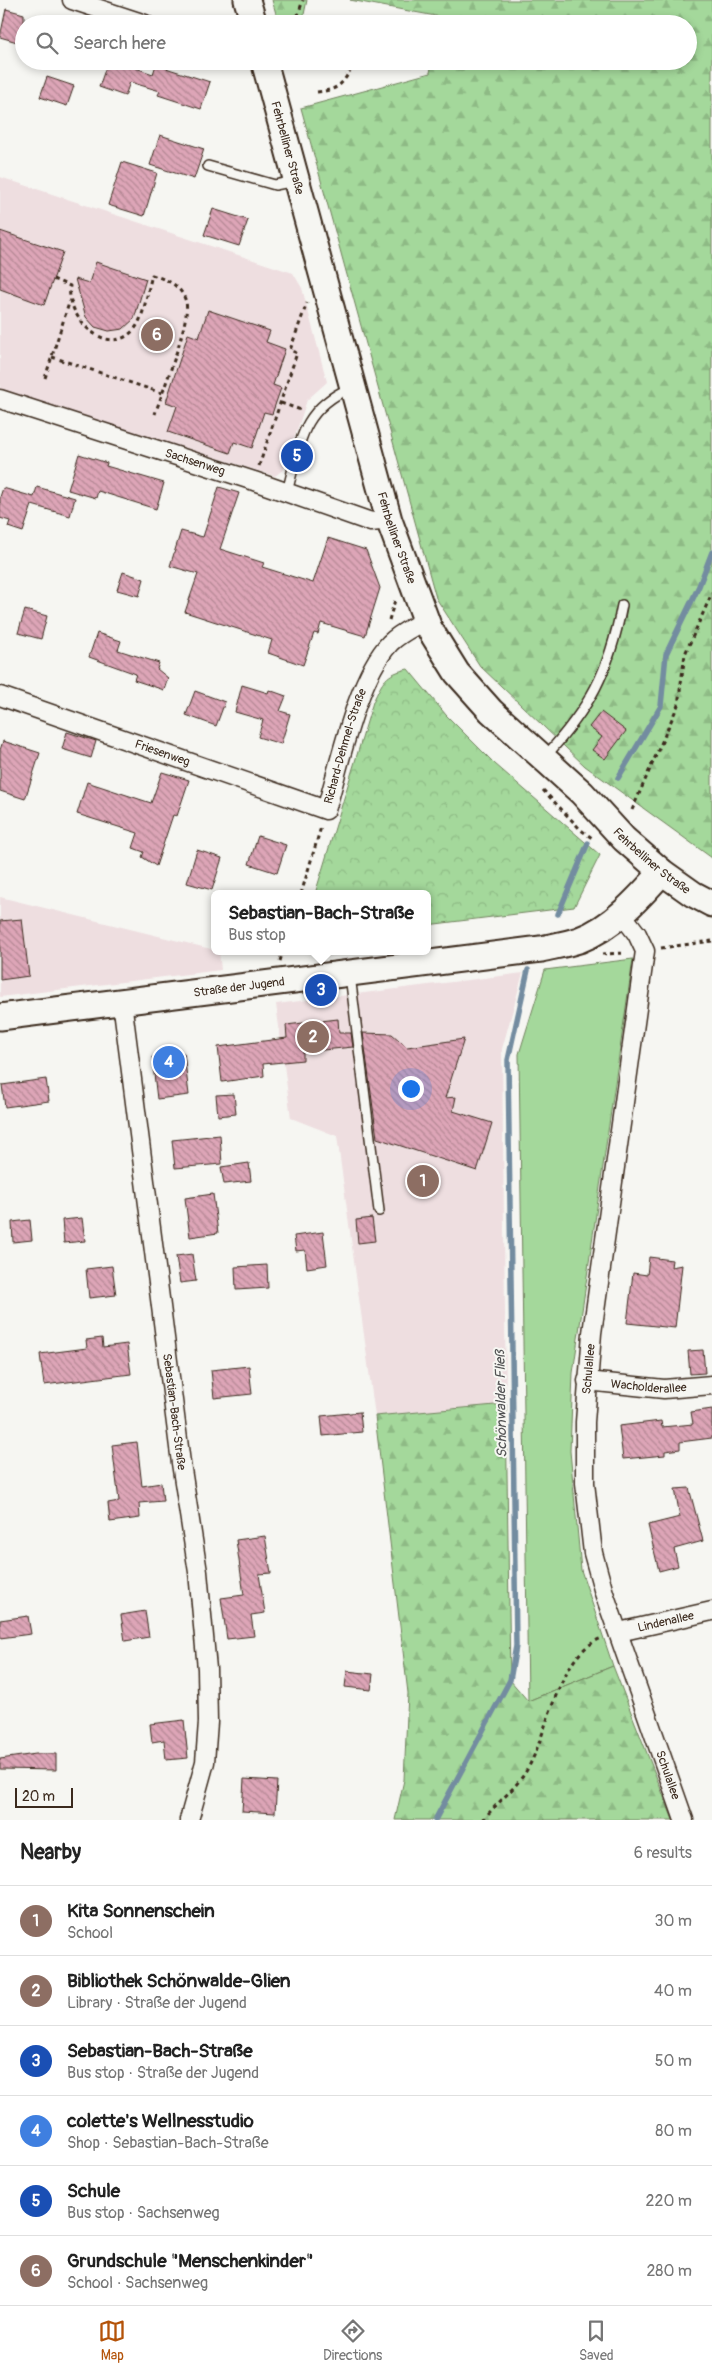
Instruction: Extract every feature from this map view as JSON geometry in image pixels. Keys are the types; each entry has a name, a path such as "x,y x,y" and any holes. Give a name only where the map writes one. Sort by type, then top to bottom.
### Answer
{"main road":[{"path":"247,0 251,15"},
{"name":"Fehrbelliner Straße","path":"267,70 389,520 425,620 457,673 491,711 582,792 624,839 662,872 693,894 712,904"},
{"name":"Straße der Jugend","path":"0,1017 541,949 579,940 595,932 620,914 662,872"}],"street":[{"path":"72,0 118,15"},
{"name":"Sachsenweg","path":"0,399 254,481 371,522 389,520"},
{"name":"Richard-Dehmel-Straße","path":"326,810 351,720 377,659 392,642 425,620"},
{"name":"Friesenweg","path":"0,696 326,810"},
{"path":"620,914 637,934 645,951"},
{"name":"Schulallee","path":"645,951 587,1381 585,1483 594,1553 604,1592 684,1820"},
{"name":"Sebastian-Bach-Straße","path":"122,1001 181,1463 198,1572 208,1669 208,1722 205,1762 189,1820"},
{"name":"Wacholderallee","path":"587,1381 664,1389 712,1385"},
{"name":"Lindenallee","path":"619,1632 712,1610"}],"lane":[{"path":"208,166 275,185 298,180"},
{"path":"287,492 303,432 312,414 337,394 353,387"},
{"path":"544,759 581,715 602,678 616,636 622,605"},
{"path":"349,972 379,1211"}],"path":[{"path":"298,15 303,0"},
{"path":"316,92 332,90 342,84 350,70"},
{"path":"70,300 75,313 90,332 107,339 117,338 132,331 137,325 152,275 174,283 181,290 188,309 186,319 155,414"},
{"path":"45,378 70,300 70,286 53,280"},
{"path":"254,481 298,353 290,350 307,302 311,299"},
{"path":"52,357 162,393"},
{"path":"281,403 312,414"},
{"path":"632,810 678,705 685,654 712,594"},
{"name":"Richard-Dehmel-Straße","path":"302,890 326,810"},
{"path":"645,951 712,941"},
{"path":"483,1820 509,1793 528,1768 557,1696 577,1657 594,1641 619,1632"}],"shaded area":[{"path":"0,177 293,273 302,288 327,382 307,400 284,469 275,476 0,391"},
{"path":"0,897 211,949 211,955 219,955 221,970 0,997"},
{"path":"523,973 502,1049 506,1404 375,1416 337,1136 291,1118 276,1004"}],"green space":[{"path":"272,0 307,0 304,15 276,15"},
{"path":"350,0 712,0 712,858 585,766 480,666 436,598 301,108 430,73 430,70 697,70 697,15 430,15"},
{"path":"408,669 446,715 495,764 600,855 574,907 431,925 431,890 316,890 373,702 379,689 389,676"},
{"path":"633,959 573,1373 570,1451 581,1570 613,1666 528,1701 519,1054 545,970"},
{"path":"506,1404 510,1680 528,1701 613,1666 673,1820 395,1820 404,1780 408,1693 375,1416"}],"building":[{"path":"6,9 24,14 15,15 15,41 0,37"},
{"path":"105,70 141,70 153,74 154,70 172,70 210,82 201,109 158,95 160,91 130,82 125,96 99,87"},
{"path":"47,77 74,86 67,106 40,97"},
{"path":"160,135 204,149 194,179 150,165"},
{"path":"122,162 157,173 144,216 108,205"},
{"path":"213,209 248,220 239,246 204,235"},
{"path":"0,231 63,252 44,305 0,289"},
{"path":"96,262 146,279 134,319 123,329 109,331 95,327 86,317 75,279 89,283"},
{"path":"208,310 270,331 266,342 285,349 273,385 281,388 272,414 264,412 252,448 234,442 230,453 168,432 177,406 166,402 188,334 199,338"},
{"path":"79,454 107,463 106,466 164,483 156,509 98,491 96,498 68,490"},
{"path":"37,487 75,498 70,516 32,505 23,532 8,527 10,521 0,518 0,497 3,488 34,497"},
{"path":"219,487 239,493 220,549 264,563 262,567 313,583 328,538 366,550 380,588 365,636 321,623 318,634 314,633 303,665 268,653 272,640 185,612 198,574 170,566 181,531 203,537"},
{"path":"123,572 144,579 139,596 117,590"},
{"path":"25,610 47,616 41,639 18,633"},
{"path":"97,633 121,641 118,650 159,663 157,669 168,678 164,690 134,680 136,674 89,657"},
{"path":"242,685 268,693 269,690 286,696 280,711 290,714 281,744 258,737 263,720 235,712"},
{"path":"195,691 225,702 216,726 186,715"},
{"path":"601,712 626,731 605,759 592,750 602,737 589,727"},
{"path":"67,732 96,741 91,758 62,749"},
{"path":"3,741 40,753 25,799 0,791 0,750"},
{"path":"162,772 189,780 177,816 173,815 156,866 142,857 144,852 133,848 138,833 77,814 87,782 151,803"},
{"path":"258,836 286,845 277,873 249,864"},
{"path":"197,850 222,858 212,890 187,883"},
{"path":"22,919 29,976 0,980 0,921"},
{"path":"338,1019 339,1033 351,1033 353,1047 303,1052 303,1060 263,1064 264,1076 222,1082 218,1047 287,1038 286,1025"},
{"path":"363,1033 392,1034 407,1047 464,1039 445,1098 456,1097 453,1111 492,1123 477,1171 377,1138"},
{"path":"184,1053 189,1095 157,1099 152,1057"},
{"path":"46,1079 49,1101 5,1107 2,1085"},
{"path":"234,1094 236,1114 218,1116 216,1095"},
{"path":"220,1135 222,1164 175,1168 172,1140"},
{"path":"249,1163 251,1181 224,1184 221,1167"},
{"path":"213,1194 218,1233 190,1237 185,1198"},
{"path":"82,1218 85,1241 64,1243 62,1220"},
{"path":"372,1218 375,1241 358,1243 356,1220"},
{"path":"30,1220 32,1240 13,1242 12,1222"},
{"path":"323,1232 327,1265 307,1268 305,1250 296,1251 294,1236"},
{"path":"192,1254 196,1281 180,1283 176,1256"},
{"path":"649,1257 672,1260 671,1267 682,1265 675,1328 627,1323 633,1273 647,1275"},
{"path":"267,1265 268,1288 236,1290 235,1267"},
{"path":"112,1266 116,1295 89,1298 86,1269"},
{"path":"102,1338 103,1347 127,1344 131,1374 44,1385 40,1354 87,1348 86,1340"},
{"path":"703,1350 705,1373 690,1374 688,1351"},
{"path":"249,1366 252,1394 214,1398 211,1370"},
{"path":"712,1409 712,1438 680,1442 680,1449 665,1451 665,1455 623,1459 619,1426 661,1421 662,1427 693,1424 691,1412"},
{"path":"360,1412 362,1432 323,1436 321,1416"},
{"path":"137,1442 142,1486 161,1483 163,1501 139,1503 140,1518 110,1522 108,1503 119,1501 112,1445"},
{"path":"689,1488 703,1541 674,1549 678,1566 659,1571 648,1525 680,1517 675,1489"},
{"path":"265,1536 271,1573 259,1574 265,1613 251,1615 254,1636 227,1639 221,1598 244,1595 236,1540"},
{"path":"145,1611 149,1637 125,1641 121,1615"},
{"path":"28,1616 31,1634 0,1638 0,1620"},
{"path":"347,1671 373,1674 371,1690 345,1687"},
{"path":"184,1720 188,1758 166,1760 164,1740 152,1742 150,1724"},
{"path":"36,1754 56,1754 56,1770 0,1769 0,1759"},
{"path":"244,1779 277,1781 275,1813 242,1811"}],"waterway":[{"name":"Schönwalder Fließ","path":"618,778 661,706 666,654 699,586 712,552"},
{"name":"Schönwalder Fließ","path":"558,914 588,843"},
{"name":"Schönwalder Fließ","path":"435,1820 510,1680 516,1646 508,1060 528,970"}],"place":[{"name":"Grundschule \"Menschenkinder\"","path":"157,335"},
{"name":"Schule","path":"297,456"},
{"name":"Sebastian-Bach-Straße","path":"321,990"},
{"name":"Bibliothek Schönwalde-Glien","path":"313,1037"},
{"name":"colette's Wellnesstudio","path":"169,1062"},
{"name":"Kita Sonnenschein","path":"423,1181"}]}
